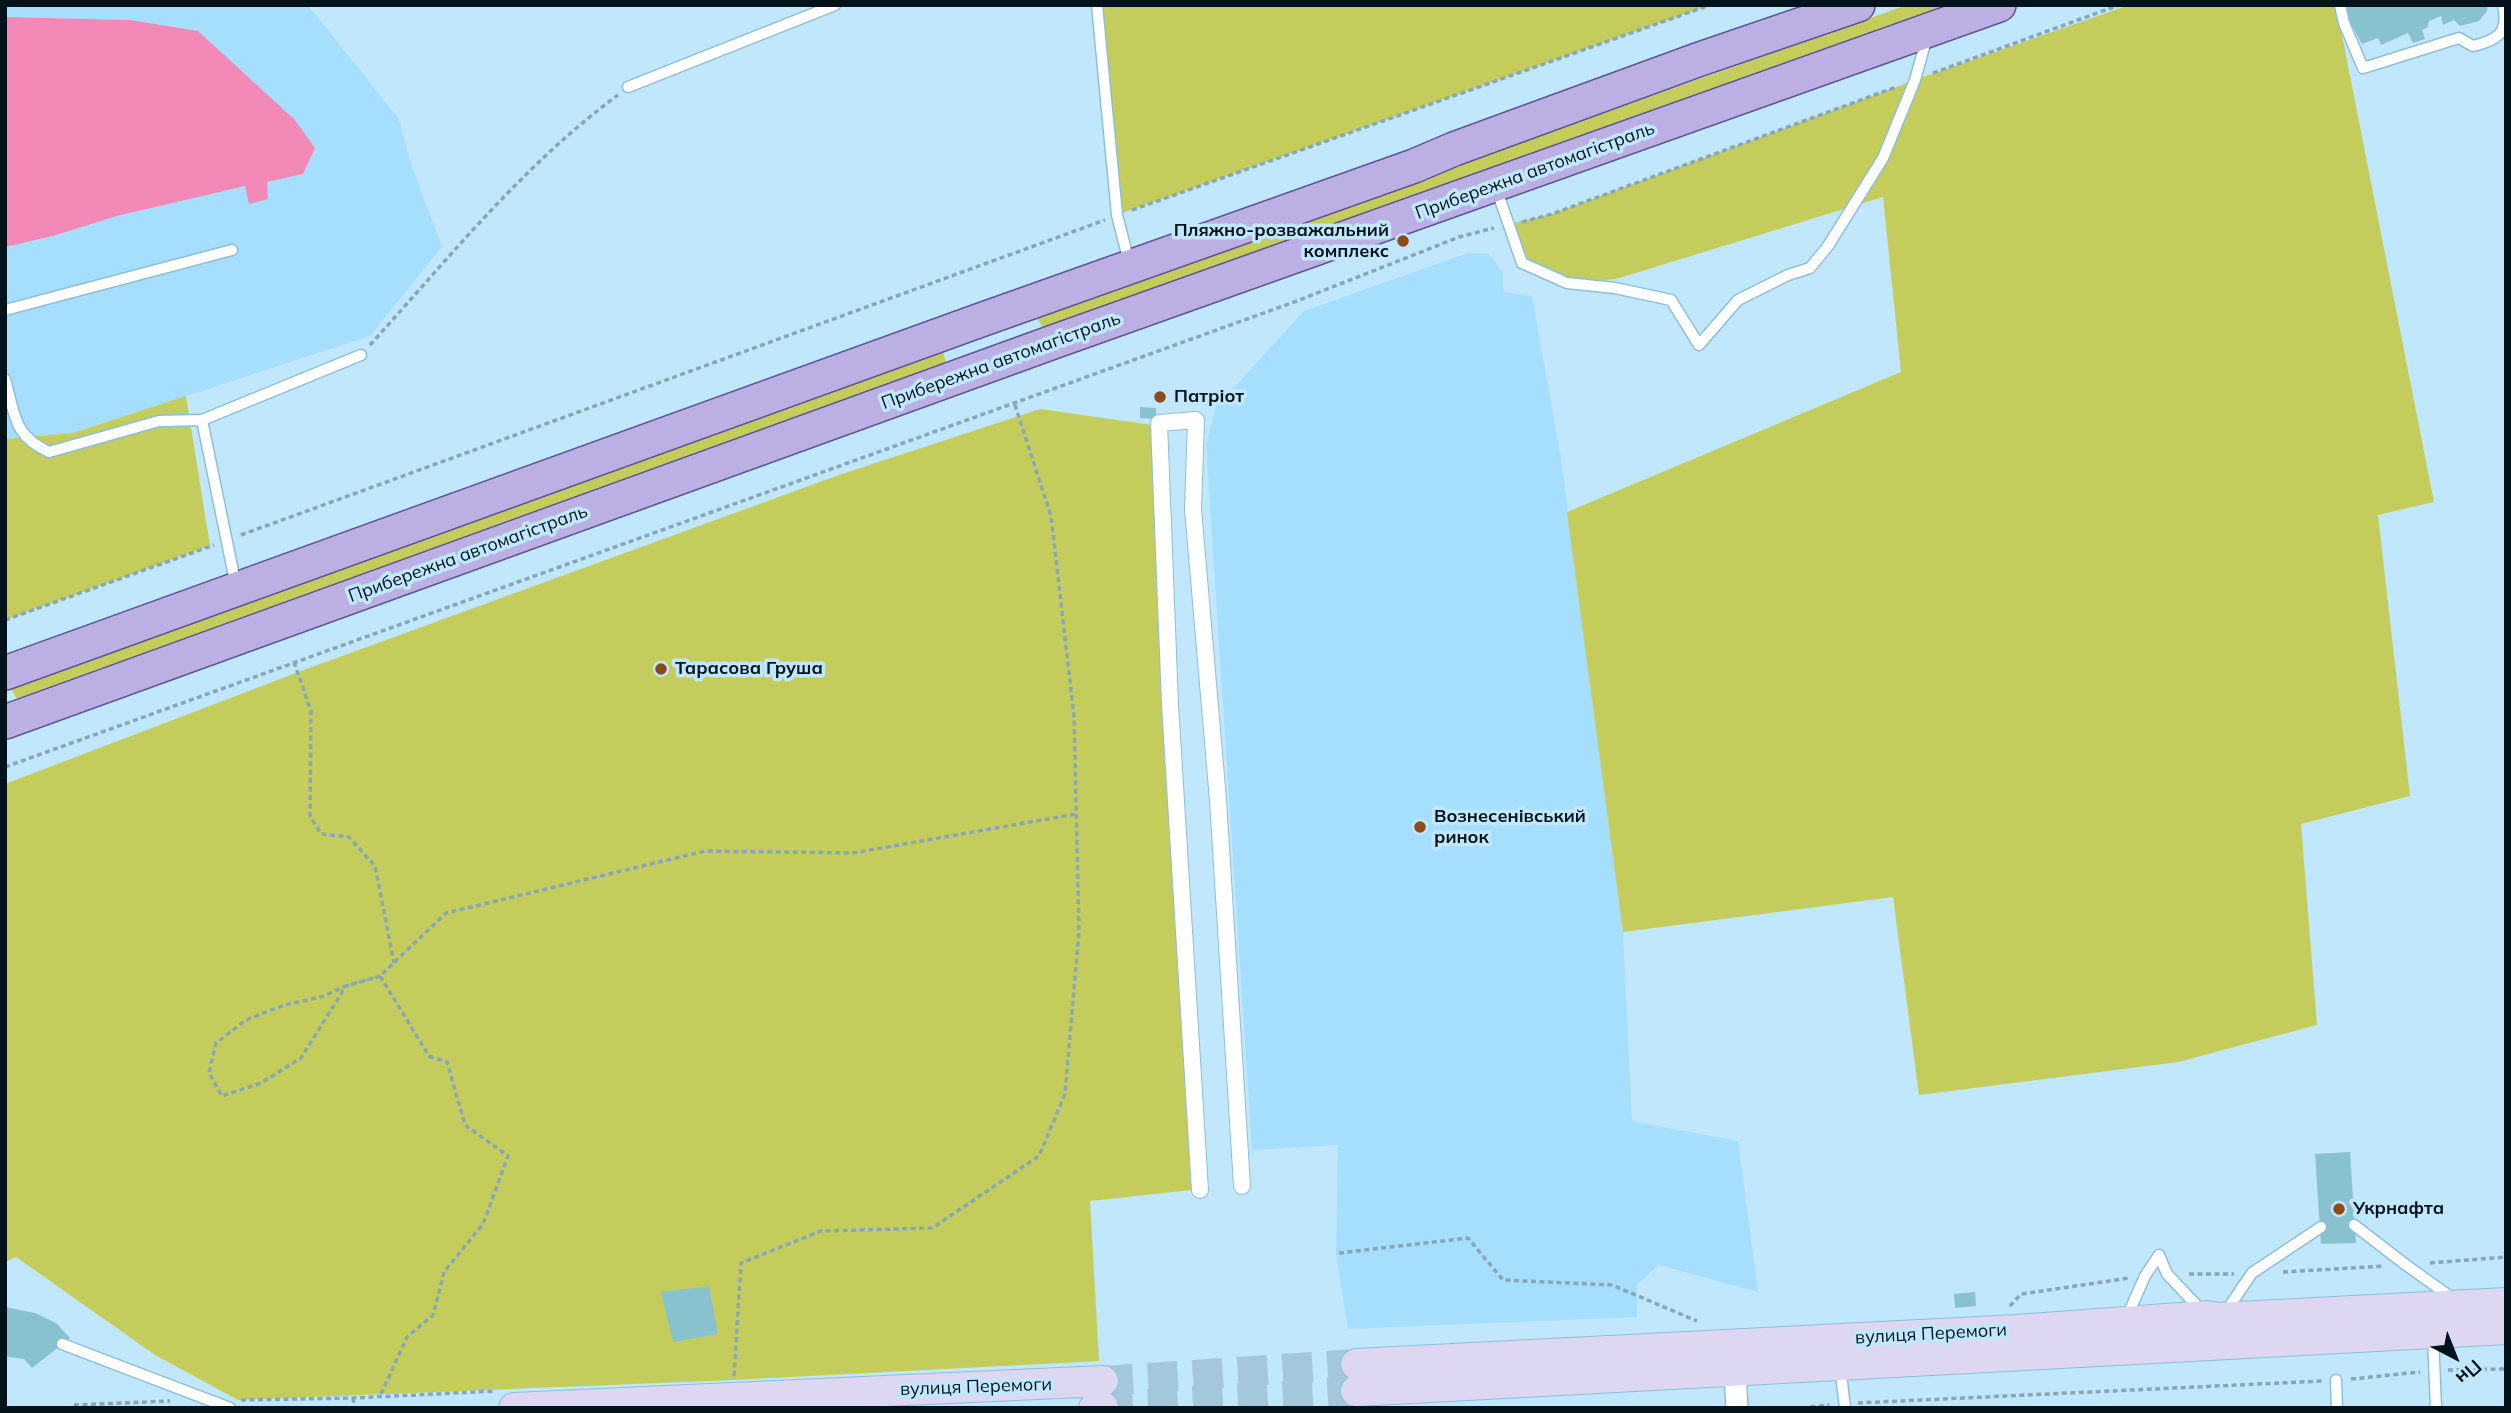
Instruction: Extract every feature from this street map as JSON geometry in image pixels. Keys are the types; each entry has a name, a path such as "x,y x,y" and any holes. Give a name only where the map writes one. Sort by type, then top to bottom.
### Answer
{"main road":[{"path":"5,673 1414,166 1700,59 1858,5"},
{"name":"Прибережна автомагістраль","path":"8,720 1055,341 1999,5"},
{"path":"1018,309 1010,320 1011,334 1019,345 1055,341"},
{"path":"942,335 962,336 966,349 965,365 942,382"},
{"name":"вулиця Перемоги","path":"2506,1303 2213,1317 1356,1378 1735,1371 2506,1329"},
{"name":"вулиця Перемоги","path":"513,1408 678,1404 719,1395 1100,1399"}],"street":[{"path":"1200,1190 1170,704 1159,423 1196,420 1193,509 1218,800 1242,1186"},
{"path":"1735,1371 1737,1408"}],"lane":[{"path":"628,87 835,5"},
{"path":"1097,5 1117,215 1130,268"},
{"path":"2340,5 2344,23 2363,68 2459,38 2473,46 2493,42 2502,33 2506,16 2503,5"},
{"path":"1495,185 1522,263 1567,283 1671,300 1699,345 1738,300 1788,275 1810,268 1828,246 1884,158 1915,80 1929,30"},
{"path":"5,310 232,250"},
{"path":"5,379 20,432 32,444 49,452 159,421 202,420 361,355"},
{"path":"202,420 237,590"},
{"path":"2354,1225 2463,1306"},
{"path":"2109,1324 2130,1310 2145,1276 2159,1255 2167,1275 2213,1317 2252,1273 2320,1227"},
{"path":"2433,1333 2436,1408"},
{"path":"62,1344 230,1408"},
{"path":"1840,1365 1845,1406"},
{"path":"2336,1380 2337,1408"}],"path":[{"path":"5,620 1117,215 1710,5"},
{"path":"5,767 1297,302 1460,237 1552,214 2119,5"},
{"path":"361,355 533,166 584,119 628,87"},
{"path":"719,1395 741,1263 821,1231 932,1228 1040,1156 1065,1094 1079,932 1074,716 1051,516 1013,402"},
{"path":"294,662 311,711 310,816 321,834 349,837 375,866 394,963"},
{"path":"346,986 301,1058 261,1083 222,1096 209,1073 216,1043 246,1020 284,1005 321,997 346,986 380,976 446,913 705,851 853,853 1076,814"},
{"path":"380,976 429,1056 447,1062 465,1125 508,1156 483,1224 444,1272 433,1315 407,1337 381,1394"},
{"path":"1339,1253 1468,1238 1503,1280 1612,1285 1709,1326"},
{"path":"2167,1275 2406,1265 2506,1257"},
{"path":"2004,1312 2021,1294 2145,1276"},
{"path":"1802,1408 2506,1369"},
{"path":"353,1398 355,1408"},
{"path":"74,1405 207,1400"}],"shaded area":[{"path":"5,5 308,5 399,119 410,161 442,247 370,336 73,433 5,439 5,247 53,236 117,216 245,186 268,198 267,182 303,174 240,71 198,31 130,20 5,17"},
{"path":"5,17 130,20 198,31 295,120 315,148 303,174 267,182 268,199 249,204 245,186 117,216 53,236 5,247"},
{"name":"Вознесенівський ринок","path":"1468,253 1489,254 1503,273 1503,292 1532,296 1561,458 1623,932 1632,1121 1738,1141 1758,1292 1659,1265 1637,1284 1637,1317 1348,1329 1336,1253 1338,1145 1252,1150 1206,444 1216,407 1304,311"}],"green space":[{"path":"1097,5 1710,5 1117,215"},
{"path":"1907,5 1947,5 1043,327 1035,316"},
{"path":"2129,5 2336,5 2434,502 2378,515 2410,796 2301,824 2317,1025 2178,1062 1919,1095 1893,897 1623,932 1567,512 1901,372 1883,197 1616,279 1567,283 1522,263 1510,224 1552,214 1915,80"},
{"path":"941,345 946,362 17,699 10,687"},
{"path":"186,396 210,546 5,620 5,439 73,433"},
{"path":"1040,409 1152,425 1191,1190 1090,1201 1099,1361 733,1380 238,1400 155,1355 16,1257 5,1262 5,784 309,668 839,475"}],"building":[{"path":"2345,5 2488,5 2479,21 2460,26 2454,20 2443,25 2441,16 2429,21 2428,27 2422,30 2425,39 2413,43 2408,33 2381,45 2378,38 2362,44 2348,19"},
{"path":"1140,407 1156,408 1156,419 1140,418"},
{"path":"2350,1152 2356,1243 2321,1244 2315,1154"},
{"path":"709,1286 718,1334 673,1342 661,1292"},
{"path":"1975,1292 1976,1306 1955,1308 1954,1294"},
{"path":"5,1307 35,1313 56,1323 70,1338 32,1368 24,1359 5,1356"}],"tunnel":[{"path":"1103,1381 1356,1364"},
{"path":"1103,1407 1356,1391"}],"place":[{"name":"Пляжно-розважальний комплекс","path":"1403,241"},
{"name":"Патріот","path":"1160,397"},
{"name":"Тарасова Груша","path":"661,669"},
{"name":"Вознесенівський ринок","path":"1420,827"},
{"name":"Укрнафта","path":"2339,1209"}]}
